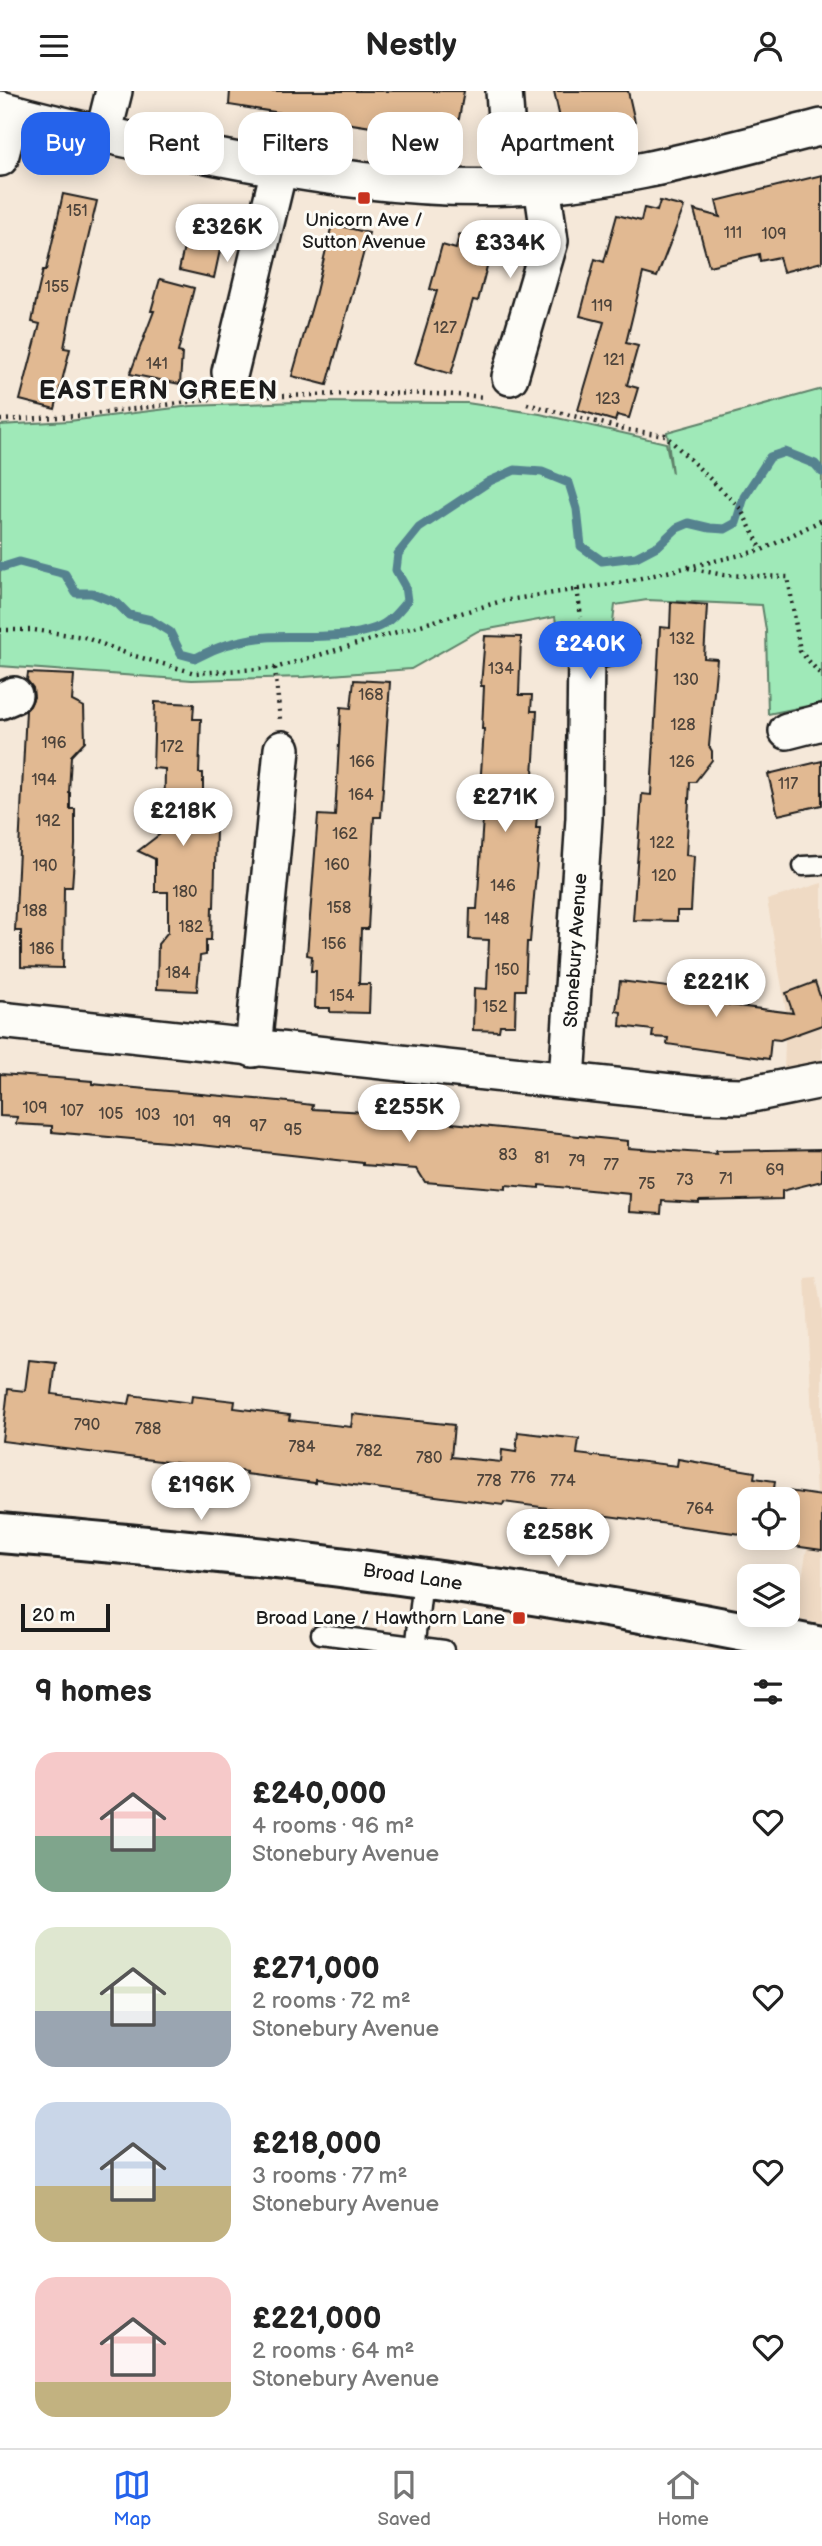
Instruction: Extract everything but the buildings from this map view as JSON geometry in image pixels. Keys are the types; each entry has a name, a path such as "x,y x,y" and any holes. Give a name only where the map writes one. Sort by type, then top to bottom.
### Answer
{"street":[{"path":"109,112 114,91"},
{"path":"504,91 527,186 550,241 507,392"},
{"path":"0,158 6,111"},
{"path":"320,175 354,180 453,186 527,186 622,173 822,127"},
{"path":"110,136 238,161"},
{"path":"230,389 278,175"},
{"name":"Stonebury Avenue","path":"567,1080 583,818 575,648 621,645"},
{"path":"787,731 822,722"},
{"path":"253,1049 283,744"},
{"path":"0,1020 699,1095 742,1096 822,1080"},
{"name":"Broad Lane","path":"0,1533 283,1560 423,1580 711,1637 822,1647"}],"lane":[{"path":"803,866 822,865"},
{"path":"415,1648 423,1580"},
{"path":"321,1634 444,1650"}],"path":[{"path":"0,420 79,416 230,389 507,392 628,430 665,435 740,508 762,550"},
{"path":"0,630 34,630 84,637 128,654 195,673 275,668 502,601 624,582 762,550 822,520"},
{"path":"683,567 723,575 788,577 800,651 822,676"},
{"path":"275,668 283,744"}],"shaded area":[{"path":"822,883 822,1060 784,1071 786,1011 767,900"},
{"path":"816,1277 822,1311 822,1624 800,1620 800,1589 816,1495 805,1278"}],"green space":[{"path":"822,389 822,703 768,714 766,630 762,605 647,600 615,605 612,631 558,634 555,617 478,631 411,669 304,677 192,680 0,666 0,425 69,421 191,406 296,402 467,403 540,414 666,443 672,473 667,432"}],"waterway":[{"path":"0,566 19,562 65,574 76,593 92,593 117,603 129,615 151,620 170,632 181,654 196,658 248,639 347,635 376,628 388,621 407,601 405,586 396,570 398,554 419,528 490,481 515,470 542,472 569,483 577,509 581,546 602,561 636,557 659,545 677,528 689,523 725,529 736,523 744,497 770,457 785,452 815,464 822,472"}],"place":[{"name":"Unicorn Ave / Sutton Avenue","path":"364,198"},
{"name":"Broad Lane / Hawthorn Lane","path":"519,1618"}],"district":[{"name":"EASTERN GREEN","path":"159,391"}]}
